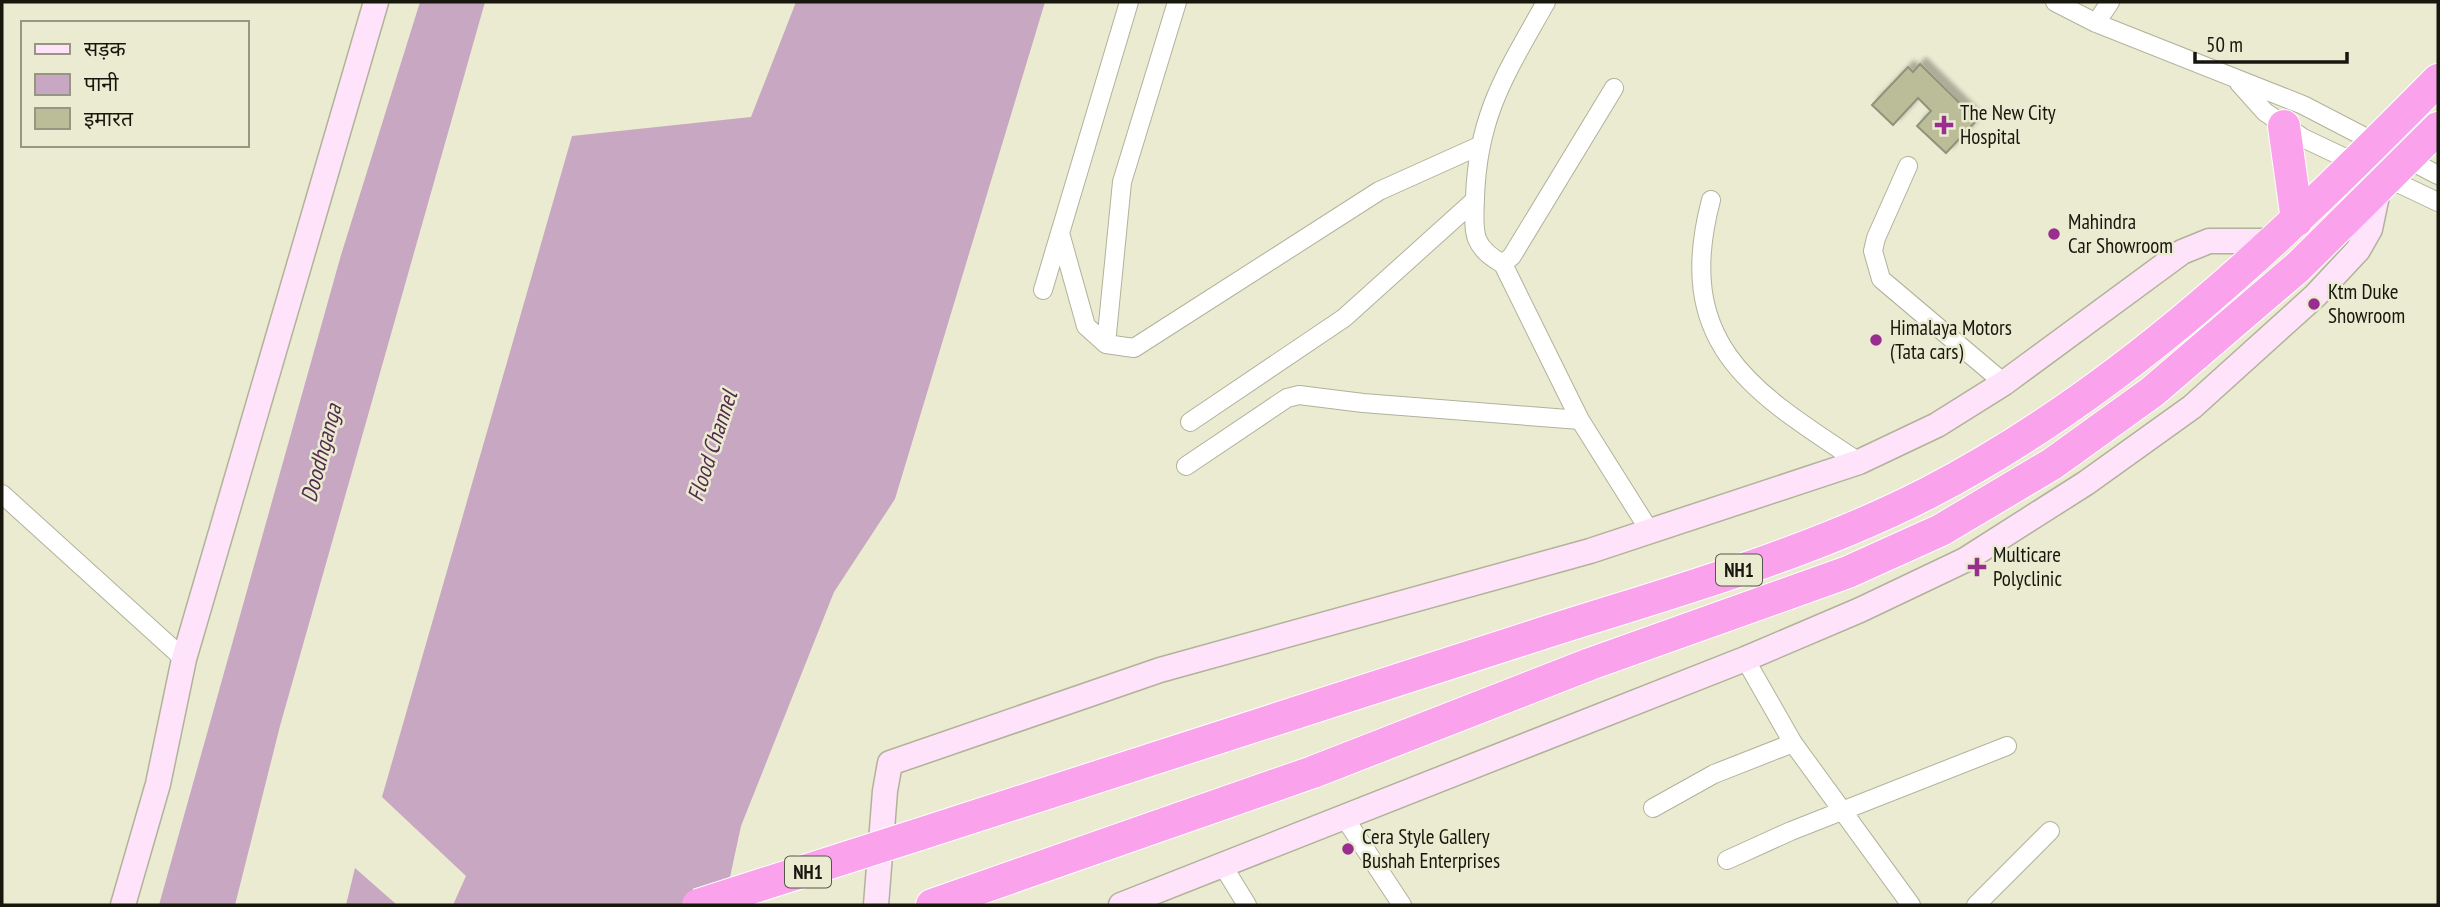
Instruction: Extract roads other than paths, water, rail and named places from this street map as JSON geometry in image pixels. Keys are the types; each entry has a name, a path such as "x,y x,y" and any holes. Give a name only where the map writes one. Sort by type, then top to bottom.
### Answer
{"highway":[{"name":"NH1","path":"698,905 1772,559 1927,494 1978,465 2089,392 2186,320 2286,231 2438,80"},
{"path":"2284,126 2286,231"},
{"name":"NH1","path":"932,905 1313,772 1590,664 1848,572 1941,530 2052,464 2152,392 2298,267 2438,128"}],"main road":[{"path":"123,905 158,785 184,660 376,2"},
{"path":"1121,905 1745,659 1860,610 1965,560 2142,446 2192,407 2340,271 2370,229 2392,174"},
{"path":"876,905 885,791 890,763 1160,670 1651,533 1859,462 1937,425 2004,383 2182,252 2208,241 2286,231"}],"street":[{"path":"1043,290 1129,2"},
{"path":"1106,344 1122,182 1177,2"},
{"path":"1546,2 1490,105 1479,146 1475,200 1477,244 1488,256 1503,264 1580,420 1651,533"},
{"path":"2054,2 2096,23 2303,105 2392,174 2438,202"},
{"path":"2096,23 2110,2"},
{"path":"2237,80 2265,112 2303,138 2366,152 2392,174 2438,175"},
{"path":"1503,264 1520,244 1614,88"},
{"path":"1060,233 1086,326 1106,344 1134,348 1379,191 1479,146"},
{"path":"1908,166 1872,251 1881,279 2004,383"},
{"path":"1190,422 1344,318 1475,200"},
{"path":"1712,200 1703,232 1700,269 1702,298 1718,342 1746,379 1767,398 1859,462"},
{"path":"1186,466 1287,398 1299,395 1363,403 1580,420"},
{"path":"2,494 184,660"},
{"path":"1745,659 1793,743 1905,903"},
{"path":"1653,808 1714,774 1793,743"},
{"path":"1727,860 2007,746"},
{"path":"1344,817 1402,905"},
{"path":"1976,905 2050,831"},
{"path":"1223,866 1247,905"}],"water":[{"name":"Doodhganga","path":"420,2 485,2 280,726 235,905 159,905 341,255"},
{"name":"Flood Channel","path":"796,2 1045,2 895,499 834,592 741,826 724,905 453,905 466,876 382,797 572,136 751,117"},
{"path":"355,868 397,905 346,905"}],"place":[{"name":"The New City Hospital","path":"1944,125"},
{"name":"Mahindra Car Showroom","path":"2054,234"},
{"name":"Ktm Duke Showroom","path":"2314,304"},
{"name":"Himalaya Motors (Tata cars)","path":"1876,340"},
{"name":"Multicare Polyclinic","path":"1977,567"},
{"name":"Cera Style Gallery Bushah Enterprises","path":"1348,849"}]}
